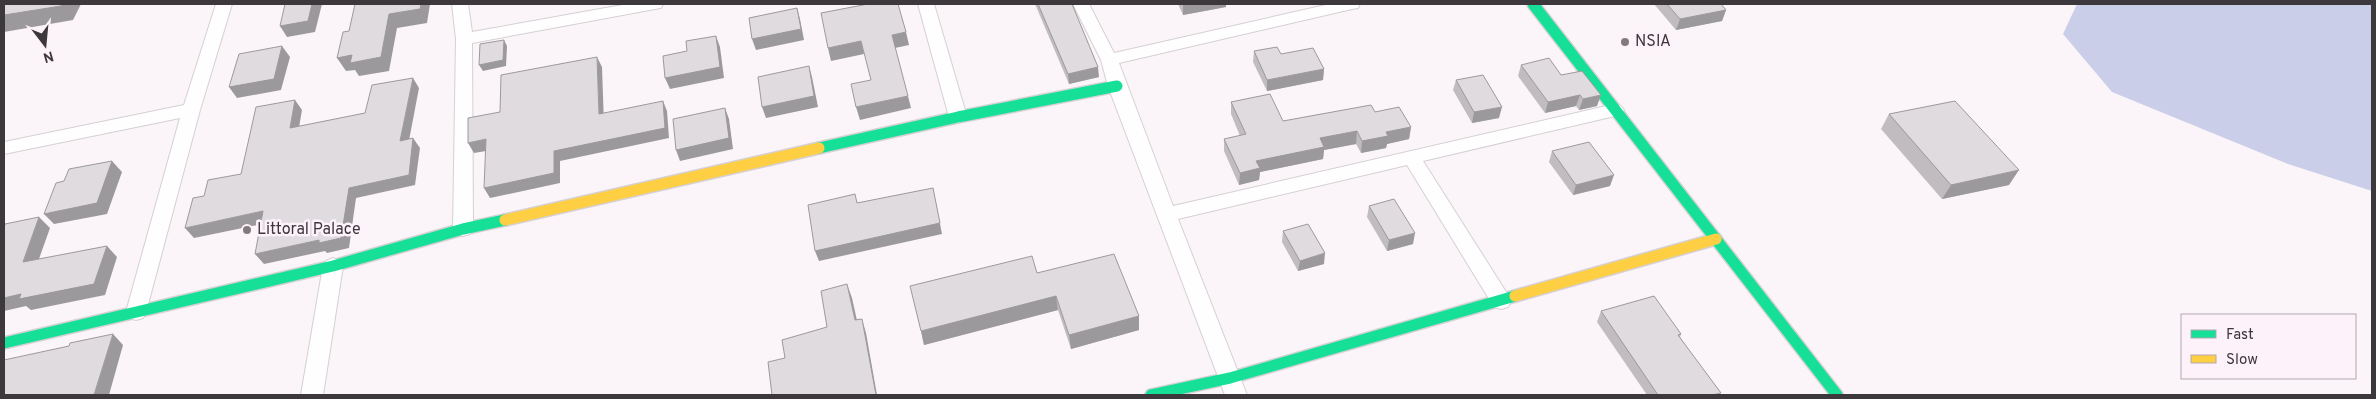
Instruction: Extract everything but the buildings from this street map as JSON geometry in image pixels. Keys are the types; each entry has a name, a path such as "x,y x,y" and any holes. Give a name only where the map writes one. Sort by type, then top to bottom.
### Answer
{"street":[{"path":"136,312 190,110 224,4"},
{"path":"460,4 464,39 463,229"},
{"path":"464,39 655,4"},
{"path":"926,4 958,117"},
{"path":"1081,4 1109,60 1117,86 1168,214 1233,387"},
{"path":"1109,60 1352,4"},
{"path":"1534,4 1837,395"},
{"path":"4,344 333,266 463,229 958,117 1117,86"},
{"path":"4,148 190,110"},
{"path":"1168,214 1615,110"},
{"path":"1411,157 1501,301"},
{"path":"1151,395 1233,387 1501,301 1716,239"},
{"path":"312,395 333,266"}],"water":[{"path":"2077,4 2372,4 2372,191 2288,164 2112,92 2063,34"}],"traffic: fast":[{"path":"1533,4 1837,395"},
{"path":"819,148 958,117 1117,86"},
{"path":"4,343 333,266 463,229 505,220"},
{"path":"1151,395 1230,378 1515,296"}],"traffic: slow":[{"path":"505,220 819,148"},
{"path":"1515,296 1716,239"}],"place":[{"name":"NSIA","path":"1625,42"},
{"name":"Littoral Palace","path":"247,230"}]}
